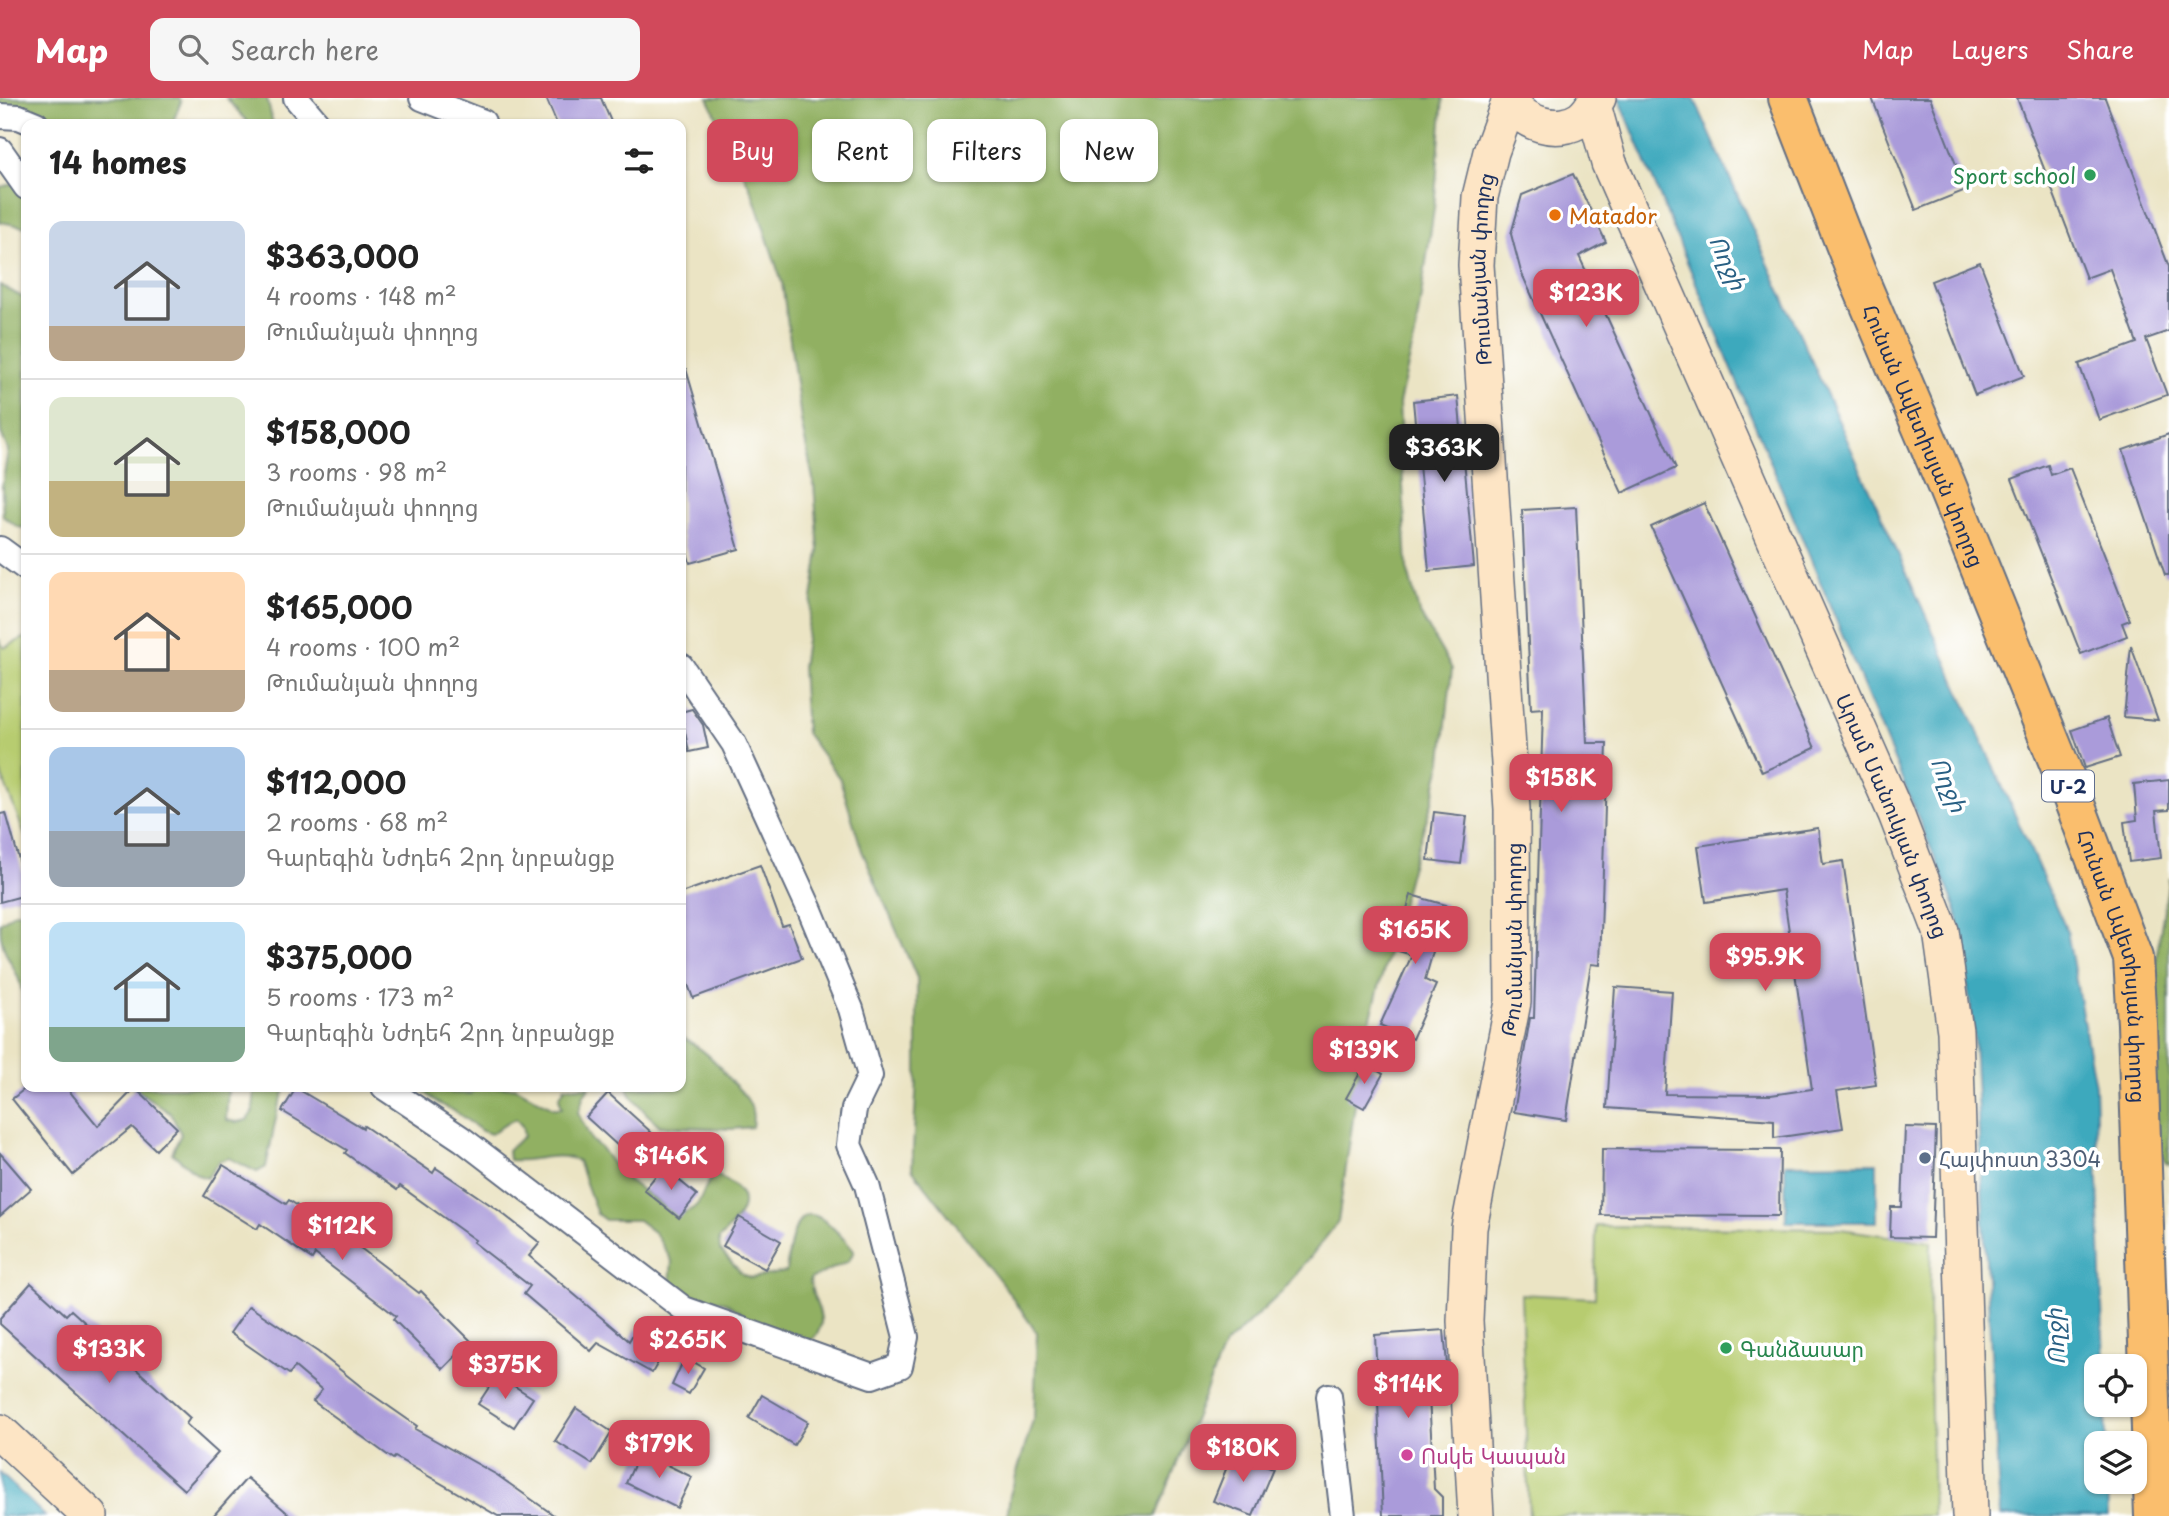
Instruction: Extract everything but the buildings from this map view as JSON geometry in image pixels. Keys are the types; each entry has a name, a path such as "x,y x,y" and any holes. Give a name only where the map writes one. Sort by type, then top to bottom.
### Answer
{"highway":[{"name":"Հունան Ավետիսյան փողոց","path":"1788,98 1856,272 1946,484 2067,783 2133,958 2154,1516"}],"street":[{"path":"296,98 314,119"},
{"path":"422,98 473,119"},
{"path":"472,98 481,119"},
{"path":"1518,106 1549,127 1587,110"},
{"name":"Թումանյան փողոց","path":"1476,1516 1465,1321 1469,1228 1513,1002 1512,809 1476,265 1480,197 1491,152 1518,106"},
{"name":"Արամ Մանուկյան փողոց","path":"1587,110 1896,814 1941,931 1955,1031 1970,1516"},
{"path":"0,116 24,119"},
{"path":"0,150 21,180"},
{"path":"0,549 21,564"},
{"path":"392,1092 462,1139 684,1310 872,1376 900,1366 906,1337 867,1185 849,1145 855,1109 870,1076 851,1009 810,910 734,744 686,673"},
{"path":"1329,1396 1343,1516"},
{"path":"0,1432 90,1516"}],"green space":[{"path":"0,98 179,98 181,102 174,119 29,119 0,104"},
{"path":"226,98 267,98 272,119 245,119"},
{"path":"708,98 1443,98 1434,209 1415,336 1399,403 1407,568 1419,612 1452,669 1442,760 1364,1043 1338,1222 1283,1291 1224,1346 1156,1516 1007,1516 1010,1495 1034,1417 1037,1333 1005,1287 912,1169 917,1076 917,978 862,851 840,779 806,733 802,667 819,551 814,484 802,426 782,283 747,182 798,182 798,119 718,119"},
{"path":"17,183 21,185 21,226 0,222 0,187"},
{"path":"0,285 21,296 21,527 3,516 2,487 8,450 1,433"},
{"path":"21,640 21,825 0,771 0,641 4,648"},
{"path":"2169,878 2169,1165 2165,1162 2158,1144 2151,1063 2159,1023 2153,978"},
{"path":"15,912 21,913 21,988 4,949 0,923"},
{"path":"686,1039 708,1055 743,1093 753,1114 752,1127 732,1129 660,1126 630,1092 686,1092"},
{"path":"140,1092 228,1092 226,1120 236,1122 247,1120 253,1111 255,1092 284,1092 278,1108 266,1167 257,1172 229,1158 219,1161 207,1178 198,1175 172,1153 181,1134 171,1114"},
{"path":"424,1092 524,1092 553,1108 562,1108 559,1098 562,1092 586,1092 578,1113 592,1141 601,1148 619,1173 662,1205 682,1213 690,1210 696,1206 710,1180 716,1175 738,1189 743,1204 741,1212 719,1239 720,1250 742,1274 751,1278 786,1272 794,1232 799,1221 806,1215 826,1222 854,1251 849,1261 810,1279 820,1315 819,1330 803,1347 748,1323 742,1314 725,1302 705,1299 696,1303 671,1293 672,1261 655,1233 638,1220 605,1220 597,1214 578,1161 561,1157 509,1160 508,1150 524,1136 522,1126 516,1119 491,1134"},
{"name":"Գանձասար","path":"1596,1226 1840,1229 1931,1242 1929,1309 1933,1516 1529,1516 1521,1294 1595,1298"}],"water":[{"name":"Ողջի","path":"1619,98 1694,98 2067,931 2095,1086 2104,1354 2084,1354 2084,1417 2105,1417 2106,1431 2084,1431 2084,1494 2108,1494 2109,1516 2000,1516 1973,1024 1957,911"},
{"path":"1877,1163 1877,1222 1786,1222 1785,1164"},
{"path":"0,1473 45,1516 0,1516"}],"place":[{"name":"Sport school","path":"2090,175"},
{"name":"Matador","path":"1555,215"},
{"name":"Հայփոստ 3304","path":"1925,1158"},
{"name":"Գանձասար","path":"1726,1348"},
{"name":"Ոսկե Կապան","path":"1407,1455"}]}
